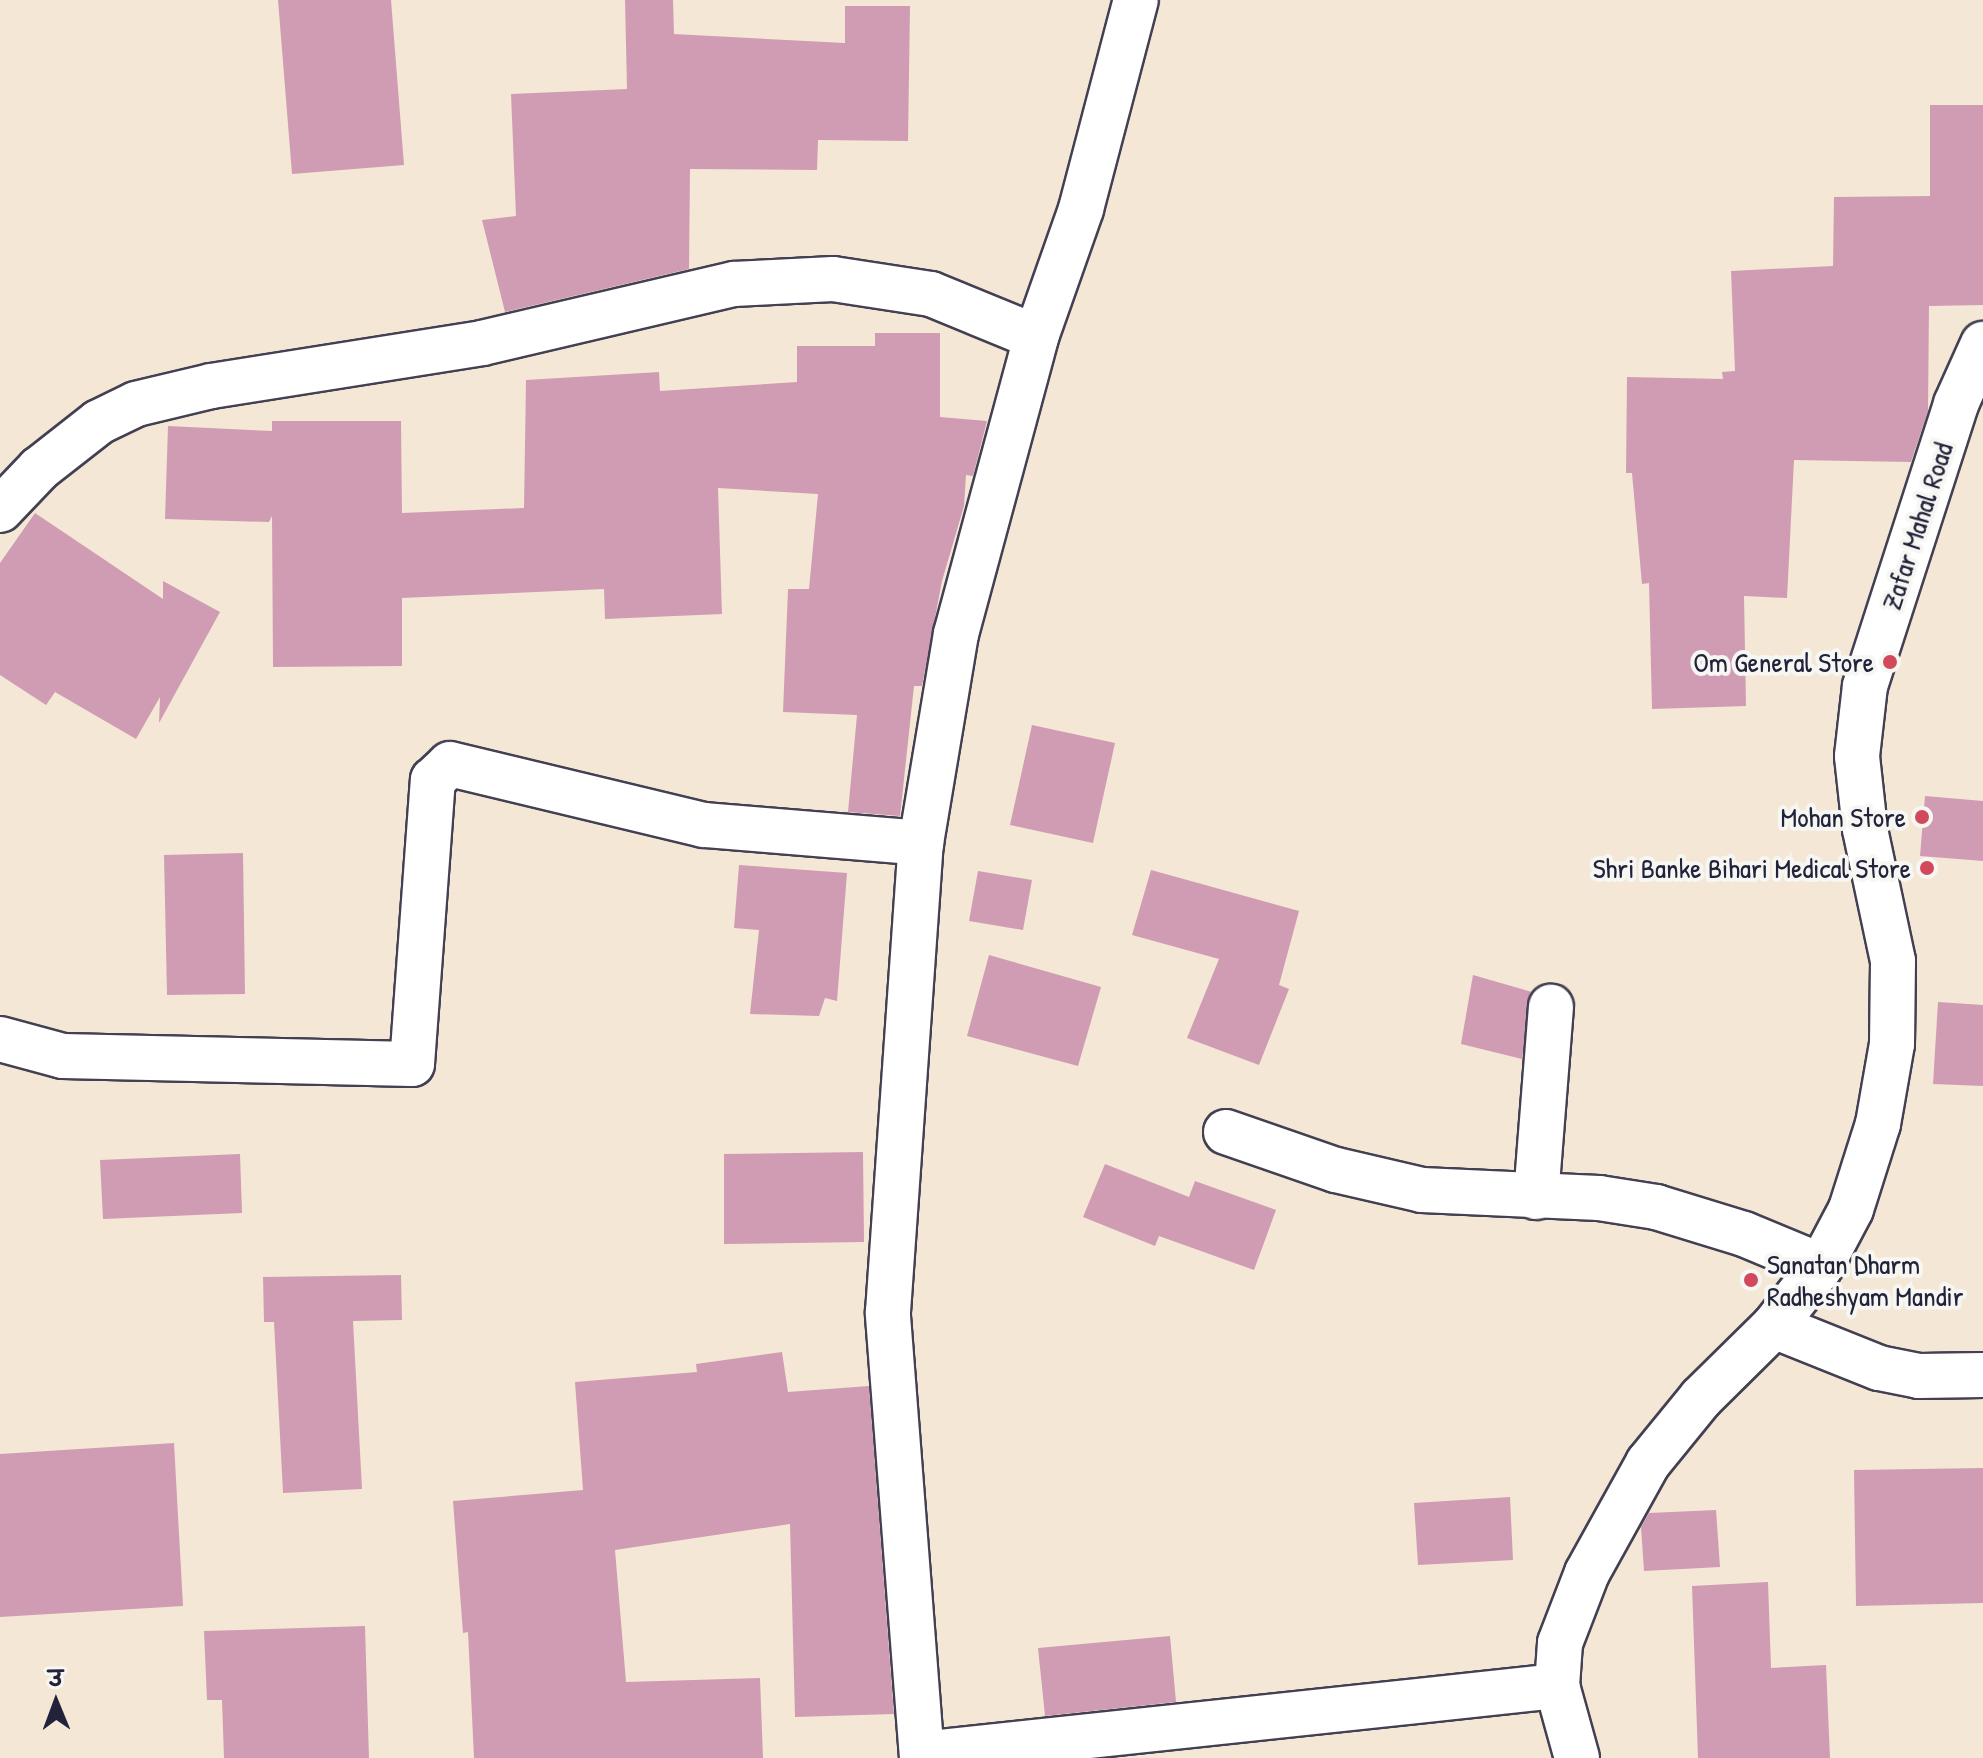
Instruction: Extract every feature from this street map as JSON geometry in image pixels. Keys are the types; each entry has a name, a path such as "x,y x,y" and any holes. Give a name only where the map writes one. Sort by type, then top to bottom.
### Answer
{"street":[{"path":"1136,0 1081,209 1036,337 956,634 921,843 888,1312 922,1756 1557,1686"},
{"path":"0,510 39,469 99,422 136,404 211,386 482,343 734,284 833,279 931,294 1036,337"},
{"name":"Zafar Mahal Road","path":"1577,1758 1557,1686 1560,1643 1587,1573 1648,1463 1701,1398 1774,1326 1821,1266 1851,1209 1869,1152 1892,1044 1893,961 1865,829 1857,756 1865,686 1956,404 1983,344"},
{"path":"0,1039 63,1056 412,1064 433,780 450,764 704,825 921,843"},
{"path":"1536,1197 1551,1007"},
{"path":"1226,1132 1336,1170 1422,1190 1599,1198 1656,1207 1744,1234 1821,1266"},
{"path":"1774,1326 1879,1368 1919,1376 1983,1375"}],"building":[{"path":"278,0 391,0 404,165 292,174"},
{"path":"625,0 673,0 674,34 845,43 845,6 910,6 908,141 818,140 817,170 690,169 689,269 505,312 482,220 516,216 511,94 627,89"},
{"path":"1930,105 1983,105 1983,305 1929,306 1928,411 1911,462 1794,460 1787,598 1744,596 1746,706 1652,709 1649,583 1642,584 1632,473 1626,473 1627,377 1723,379 1722,372 1735,371 1731,271 1833,266 1834,197 1930,196"},
{"path":"875,333 940,333 940,417 987,421 973,476 966,475 964,506 942,581 922,686 914,686 900,816 848,812 857,715 783,712 788,589 809,589 818,494 718,488 722,614 605,619 604,589 402,598 402,666 273,667 272,516 269,522 165,519 168,426 272,431 272,421 401,421 402,513 524,508 526,380 659,372 660,391 797,382 797,346 875,346"},
{"path":"35,513 163,599 163,581 220,612 159,723 160,697 136,739 55,692 46,705 0,675 0,563"},
{"path":"1032,725 1115,743 1093,843 1010,825"},
{"path":"1925,796 1983,801 1983,861 1920,856"},
{"path":"243,853 245,994 167,995 164,855"},
{"path":"739,865 847,873 837,1001 825,998 819,1016 750,1014 759,930 734,928"},
{"path":"1151,870 1299,911 1279,985 1289,989 1259,1065 1187,1038 1219,959 1132,935"},
{"path":"978,871 1032,880 1023,930 969,921"},
{"path":"989,955 1101,987 1078,1066 967,1036"},
{"path":"1473,975 1532,992 1522,1059 1461,1044"},
{"path":"1938,1002 1983,1005 1983,1086 1933,1084"},
{"path":"863,1152 864,1242 724,1244 724,1154"},
{"path":"240,1154 242,1213 103,1219 100,1160"},
{"path":"1105,1164 1189,1197 1195,1181 1276,1210 1254,1270 1159,1236 1155,1246 1083,1217"},
{"path":"401,1275 402,1320 353,1321 362,1489 283,1493 274,1322 264,1322 263,1277"},
{"path":"782,1352 788,1392 869,1386 894,1714 795,1717 790,1524 615,1550 626,1682 760,1678 763,1758 474,1758 468,1632 463,1633 453,1501 583,1490 575,1382 697,1372 696,1364"},
{"path":"174,1443 183,1606 0,1617 0,1454"},
{"path":"1983,1468 1983,1603 1856,1606 1854,1470"},
{"path":"1510,1497 1513,1560 1418,1565 1414,1503"},
{"path":"1716,1510 1720,1567 1644,1571 1641,1527 1649,1513"},
{"path":"1768,1582 1771,1668 1826,1665 1830,1758 1698,1758 1692,1586"},
{"path":"365,1626 369,1758 224,1758 222,1700 207,1700 204,1631"},
{"path":"1170,1636 1176,1702 1045,1716 1038,1648"}],"place":[{"name":"Om General Store","path":"1890,662"},
{"name":"Mohan Store","path":"1922,817"},
{"name":"Shri Banke Bihari Medical Store","path":"1927,868"},
{"name":"Sanatan Dharm Radheshyam Mandir","path":"1751,1280"}]}
